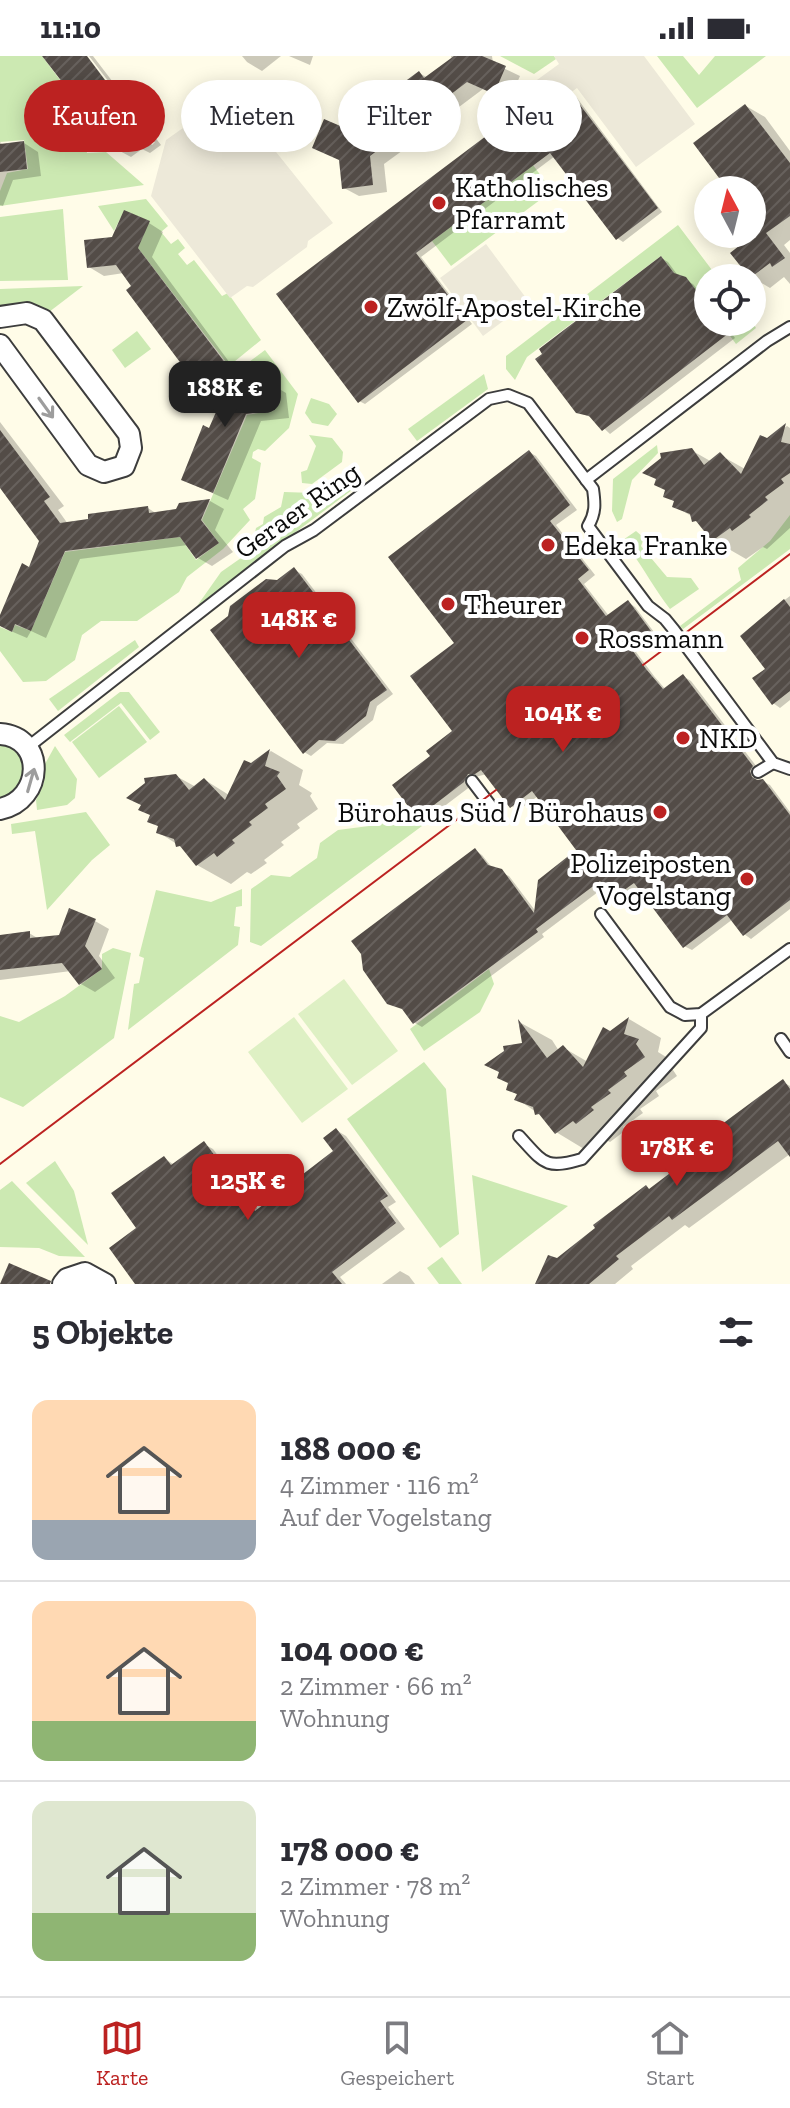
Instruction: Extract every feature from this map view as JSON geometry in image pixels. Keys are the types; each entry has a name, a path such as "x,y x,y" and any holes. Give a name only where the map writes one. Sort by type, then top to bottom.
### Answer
{"street":[{"path":"0,317 27,313 43,320 129,434 131,448 124,466 104,472 88,465 0,345"},
{"path":"0,734 10,735 28,747 35,770 29,792 11,807 0,809"},
{"path":"63,1284 67,1279 85,1273 105,1284"}],"lane":[{"path":"586,480 767,341 790,327"},
{"name":"Geraer Ring","path":"28,747 285,546 314,530 489,399 508,395 528,403 593,489 594,516 588,526 648,606 670,624 773,763"},
{"path":"758,772 773,763 790,769"},
{"path":"472,781 494,810"},
{"path":"601,914 670,1007 685,1015 701,1014 790,949"},
{"path":"519,1136 542,1162 560,1165 582,1159 701,1028 701,1014"},
{"path":"781,1039 790,1052"}],"green space":[{"path":"0,56 42,56 60,80 24,80 24,140 0,142"},
{"path":"500,56 554,56 556,59 534,74"},
{"path":"657,56 683,56 699,75 715,56 766,56 697,108"},
{"path":"26,152 106,152 144,185 0,206 0,191 7,173 28,169"},
{"path":"533,165 552,191 451,266 432,241"},
{"path":"146,199 168,226 161,232 171,244 178,239 185,248 178,254 187,265 194,260 222,296 228,293 261,340 229,366 138,248 149,221 124,211 114,231 98,206"},
{"path":"63,209 68,280 0,281 0,217"},
{"path":"678,225 707,264 694,264 694,292 661,256 527,357 515,380 506,369 506,356"},
{"path":"83,286 49,312 29,302 0,306 0,289"},
{"path":"137,331 151,349 125,368 112,350"},
{"path":"730,336 746,336 736,344"},
{"path":"265,350 298,394 289,428 265,451 258,449 253,452 252,458 261,463 255,499 243,509 250,520 223,549 187,577 179,592 137,621 101,621 82,635 75,660 46,681 23,682 0,651 0,627 12,632 15,625 31,631 65,552 180,537 196,560 219,543 202,520 247,415 275,410 272,382 243,385 234,373"},
{"path":"484,374 488,389 417,441 408,429"},
{"path":"311,398 329,404 337,414 328,426 312,423 305,413"},
{"path":"309,435 332,438 343,452 342,462 312,484 302,483 301,472 307,470 316,446"},
{"path":"657,445 658,453 632,480 622,519 617,522 612,511 613,479"},
{"path":"340,474 352,490 197,606 221,572 251,551 256,528 263,524 264,517 281,507 284,492 314,493"},
{"path":"790,515 790,549 683,629 680,626 741,580 738,568 770,541"},
{"path":"636,531 644,538 641,546 667,577 691,578 699,589 670,609 630,550 617,544"},
{"path":"135,640 139,647 58,711 49,699"},
{"path":"120,692 129,692 160,732 150,740 121,703 70,742 64,735"},
{"path":"119,706 147,742 99,778 72,742"},
{"path":"0,743 14,748 27,767 19,788 0,799"},
{"path":"55,746 77,779 75,798 67,805 37,810 36,800 44,783 45,764"},
{"path":"86,812 110,845 92,860 47,910 35,831 12,834 11,824"},
{"path":"391,812 412,814 422,826 261,946 250,942 251,889 271,875 290,877 317,858 320,843 338,830 369,826"},
{"path":"242,889 242,906 236,907 234,926 240,927 238,945 128,1030 134,984 139,983 144,958 139,956 156,890 211,902"},
{"path":"113,948 131,953 114,1038 23,1107 0,1097 0,1016 19,1022 65,996 102,969 102,954"},
{"path":"489,969 494,984 480,1012 424,1051 410,1029"},
{"path":"344,979 398,1051 352,1085 298,1014"},
{"path":"294,1017 348,1089 302,1123 248,1052"},
{"path":"424,1062 446,1089 459,1234 440,1248 347,1119"},
{"path":"55,1161 74,1191 88,1245 26,1183"},
{"path":"472,1175 568,1206 482,1272"},
{"path":"12,1181 85,1257 59,1256 39,1248 0,1247 0,1190"},
{"path":"442,1257 462,1284 439,1284 427,1268"}],"shaded area":[{"path":"554,56 644,56 695,124 636,167 582,95 582,80 537,80 559,64"},
{"path":"181,129 181,152 276,152 333,223 308,241 307,247 253,287 247,286 230,298 151,196 166,140"},
{"path":"486,244 529,302 483,336 440,278"}],"building":[{"path":"42,56 87,56 105,80 61,80"},
{"path":"454,56 482,56 506,66 500,80 477,80 477,86 467,82 461,87 461,80 407,80 419,71 424,78"},
{"path":"745,104 790,163 790,216 766,233 766,176 718,176 693,143"},
{"path":"582,108 658,208 616,240 550,153 416,253 467,320 358,403 276,294 477,143 477,152 582,152"},
{"path":"324,119 338,125 338,152 375,152 370,156 373,185 342,189 339,160 321,152"},
{"path":"24,141 27,169 0,172 0,144"},
{"path":"124,210 150,221 138,248 226,364 197,385 126,290 131,286 116,265 87,268 84,240 112,237"},
{"path":"766,233 785,258 772,267 770,263 766,266 739,264 730,253 736,248 766,248"},
{"path":"661,256 674,273 686,277 694,288 694,336 725,336 602,431 589,416 576,413 535,359 542,354 539,349"},
{"path":"227,366 242,386 272,382 275,410 246,414 213,493 181,480 203,425 209,428 220,403 215,396"},
{"path":"786,423 781,442 790,444 790,473 781,479 784,483 765,497 768,500 749,515 751,517 712,541 696,521 692,522 690,514 672,507 674,501 663,497 665,490 654,485 656,479 642,473 661,458 660,453 692,448 704,465 720,452 741,474 760,435 767,438"},
{"path":"0,430 50,497 44,501 60,523 88,519 88,514 148,506 149,513 176,509 179,503 210,499 201,520 219,543 196,559 180,537 65,551 31,631 15,624 12,632 0,626 0,615 22,563 29,567 39,541 0,488"},
{"path":"529,450 570,505 550,521 589,570 578,579 606,616 628,600 651,631 630,647 646,669 663,689 683,674 753,766 750,771 752,777 763,779 790,815 790,900 743,936 727,915 683,948 634,883 613,898 600,881 536,929 538,932 413,1024 402,1009 387,1004 363,970 361,954 351,941 475,848 488,865 502,869 534,913 538,880 576,850 532,791 510,808 481,770 468,774 464,782 417,818 392,785 430,756 426,751 452,731 410,676 454,643 388,557"},
{"path":"294,567 387,690 370,702 366,716 335,741 319,740 303,754 210,630 228,616 230,606 266,579 277,580"},
{"path":"784,599 790,607 790,691 772,705 752,678 765,669 740,636"},
{"path":"270,749 265,766 280,772 277,776 286,789 265,804 268,808 232,840 235,843 217,857 214,853 196,866 180,846 176,847 174,839 156,833 158,826 147,822 150,815 138,810 141,805 126,798 145,783 144,778 176,774 189,790 204,778 225,800 244,760 251,763"},
{"path":"69,908 96,919 85,946 102,969 79,985 62,963 0,970 0,935 30,931 30,938 59,935"},
{"path":"629,1017 624,1034 639,1039 636,1044 645,1057 624,1072 627,1076 608,1090 611,1093 591,1107 594,1110 576,1124 573,1121 555,1134 539,1114 535,1115 533,1107 514,1100 517,1094 506,1090 508,1083 497,1078 499,1072 484,1065 504,1051 503,1046 522,1043 518,1019 547,1058 563,1045 583,1067 603,1027 610,1031"},
{"path":"783,1079 790,1089 790,1157 778,1141 672,1220 669,1216 616,1256 619,1259 589,1284 535,1284 548,1255 557,1258 595,1228 593,1225 646,1185 649,1189 698,1152 695,1148 708,1139 706,1136"},
{"path":"336,1128 388,1196 380,1201 396,1223 332,1272 342,1284 135,1284 109,1248 136,1228 111,1193 164,1156 171,1165 204,1141 255,1211 333,1151 323,1138"},
{"path":"9,1263 51,1281 50,1284 0,1284"}],"tram line":[{"path":"643,665 790,554"},
{"path":"0,1164 496,790"}],"place":[{"name":"Katholisches Pfarramt","path":"439,203"},
{"name":"Zwölf-Apostel-Kirche","path":"371,307"},
{"name":"Edeka Franke","path":"548,545"},
{"name":"Theurer","path":"448,604"},
{"name":"Rossmann","path":"582,638"},
{"name":"NKD","path":"683,738"},
{"name":"Bürohaus Süd / Bürohaus","path":"660,812"},
{"name":"Polizeiposten Vogelstang","path":"747,879"}]}
